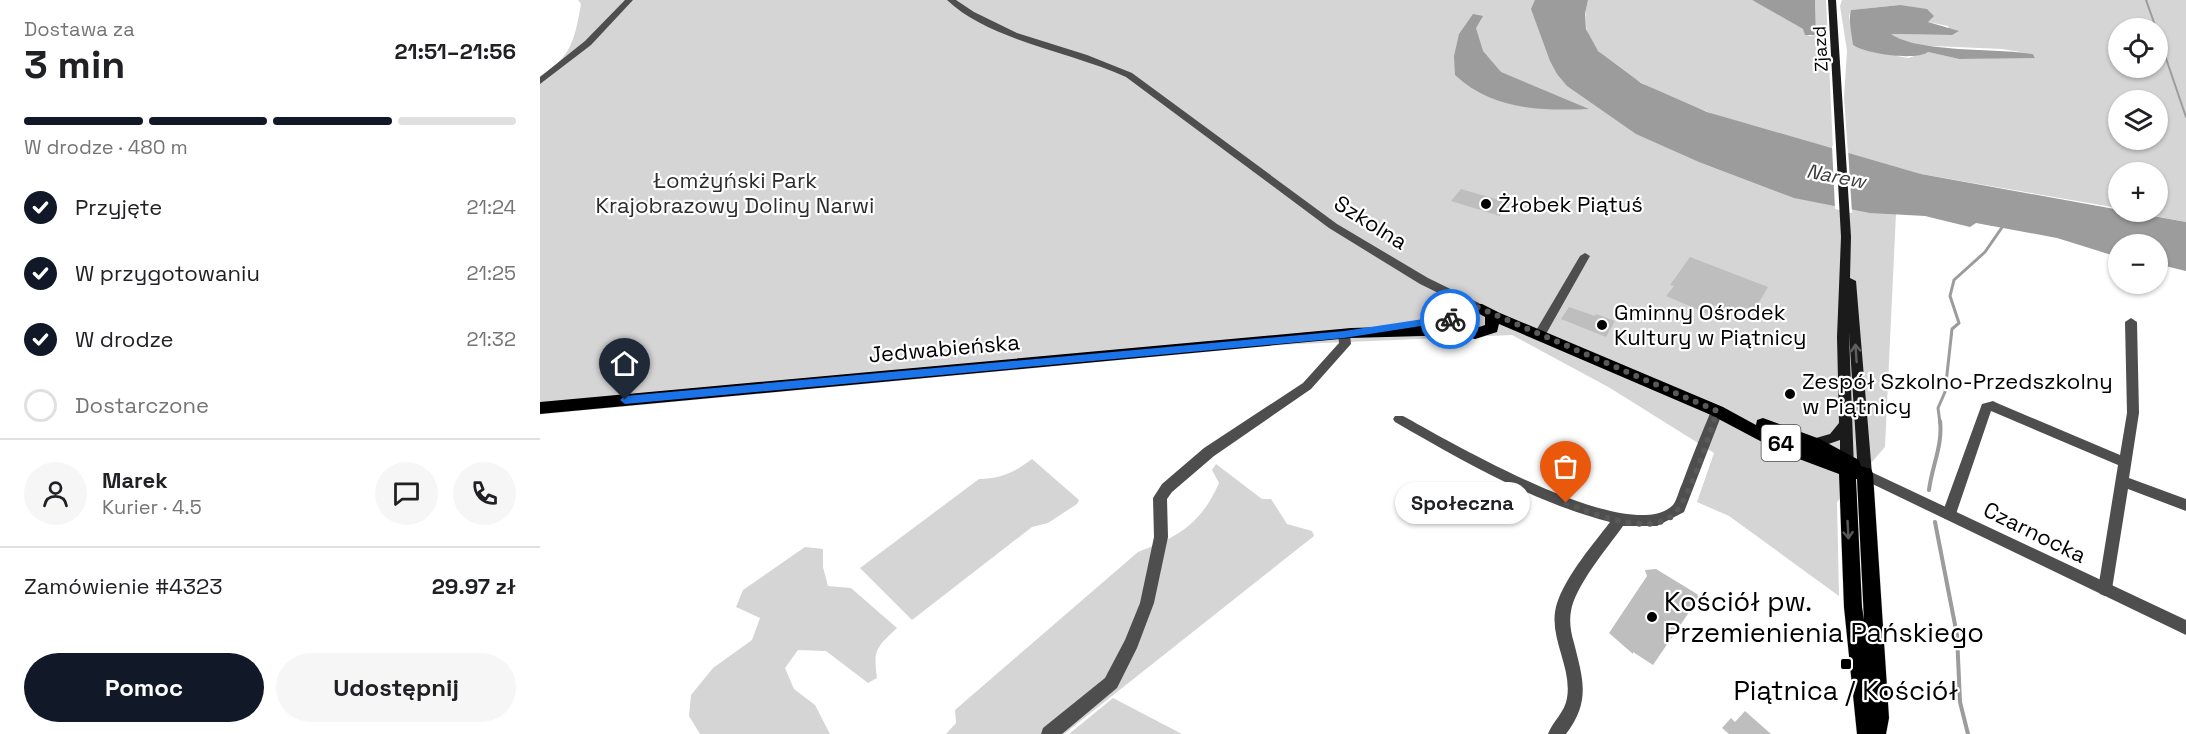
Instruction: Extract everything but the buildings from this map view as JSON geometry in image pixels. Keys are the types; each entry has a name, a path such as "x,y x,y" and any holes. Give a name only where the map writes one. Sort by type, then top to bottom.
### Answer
{"main road":[{"name":"Zjazd","path":"1832,0 1846,251"},
{"path":"1846,251 1843,337 1845,425 1853,469 1879,718 1876,734"},
{"path":"1846,251 1850,266 1853,607 1867,734"},
{"name":"64","path":"1563,345 1508,330 1492,322 1475,306 1456,320 1475,334 1492,322 1540,334 1717,411 1737,423 1853,469"},
{"name":"Jedwabieńska","path":"540,408 1348,334 1456,320"},
{"name":"64","path":"1717,411 1742,416 1814,444 1853,469"},
{"path":"1814,444 1833,438 1845,425"}],"street":[{"path":"540,81 588,43 629,0"},
{"name":"Szkolna","path":"951,0 973,15 1006,31 1106,64 1129,75 1294,200 1424,281 1475,306"},
{"path":"1540,334 1585,256"},
{"name":"Szkolna","path":"1424,281 1442,295 1456,320"},
{"path":"2105,589 2133,413 2131,322"},
{"path":"1048,734 1111,683 1132,643 1147,603 1161,537 1160,498 1167,488 1209,452 1307,386 1345,344 1348,334"},
{"path":"1948,514 1986,407 1993,406 2126,463"},
{"path":"1399,419 1566,503 1619,521 1651,522 1666,520 1673,515 1690,482 1717,411"},
{"name":"Czarnocka","path":"1853,469 2186,628"},
{"path":"2123,481 2186,505"},
{"path":"1556,734 1573,710 1577,693 1563,630 1564,607 1619,521"}],"green space":[{"name":"Łomżyński Park Krajobrazowy Doliny Narwi","path":"578,0 1556,0 1614,99 1896,213 1885,447 1837,502 1839,596 1729,516 1697,502 1714,453 1610,388 1512,335 1115,352 540,403 540,76 559,62 570,46 577,27 581,4"},
{"path":"1588,0 1752,0 1803,29 1809,36 1816,35 1815,0 1826,0 1833,149 1742,124 1675,99 1644,84 1618,68 1598,51 1590,40 1586,27"},
{"path":"1842,0 2186,0 2186,222 2168,219 2168,162 2108,162 2108,206 1921,174 1848,153 1844,97 1847,51 1840,6","holes":["1900,5 1928,22 1948,26 1952,35 1890,34 1911,45 2002,49 2033,54 2035,57 1959,59 1928,52 1908,58 1870,51 1852,33 1849,16 1851,10"]},
{"path":"1032,459 1079,500 1077,504 1048,523 1032,527 912,620 860,568 979,479 1007,474"},
{"path":"1216,464 1262,499 1271,499 1287,524 1312,531 1314,536 1064,734 946,734 956,723 955,710 1138,552 1165,541 1196,519 1219,483 1212,470"},
{"path":"805,547 823,549 823,567 828,586 851,588 897,628 880,645 876,655 877,678 868,683 826,651 798,650 785,668 794,689 815,705 830,734 700,734 689,716 691,695 713,668 752,640 760,618 736,607 743,590"},
{"path":"1113,698 1182,734 1069,734"}],"water":[{"name":"Narew","path":"1535,0 1588,0 1585,14 1586,29 1598,51 1641,83 1707,112 1921,174 2108,208 2108,222 2168,222 2168,219 2186,222 2186,271 2168,267 2168,234 2108,234 2108,254 2057,238 1976,223 1970,227 1925,216 1870,213 1794,198 1699,162 1636,134 1567,86 1550,61 1531,9"},
{"path":"1752,0 1815,0 1816,35 1805,35 1803,29"},
{"path":"1900,5 1927,9 1934,16 1928,22 1959,31 1952,35 1891,34 1903,40 1938,47 2033,54 2035,58 1959,59 1928,52 1922,55 1902,56 1869,51 1853,45 1851,10"},
{"path":"1473,14 1483,16 1476,28 1483,51 1501,72 1589,109 1518,106 1501,102 1469,87 1455,75 1454,56 1459,34"}],"pier":[{"path":"1832,146 1848,149 1852,213 1835,209"}],"waterway":[{"path":"2146,0 2152,18"},
{"path":"2168,64 2186,117"},
{"path":"1940,423 1938,408 1945,392 1952,329 1959,323 1950,296 1954,280 1985,252 2003,226"},
{"path":"1929,490 1939,447 1940,421"},
{"path":"1935,522 1957,635 1960,702 1968,734"}],"way so far":[{"path":"1450,319 1462,308 1475,306 1492,316 1534,331 1717,411 1683,500 1673,515 1666,520 1636,523 1619,521 1598,516 1566,503"}],"place":[{"name":"Żłobek Piątuś","path":"1486,204"},
{"name":"Gminny Ośrodek Kultury w Piątnicy","path":"1602,325"},
{"name":"Zespół Szkolno-Przedszkolny w Piątnicy","path":"1790,394"},
{"name":"Społeczna","path":"1566,503"},
{"name":"Kościół pw. Przemienienia Pańskiego","path":"1652,617"},
{"name":"Piątnica / Kościół","path":"1846,664"}],"route":[{"path":"625,400 1344,334 1436,323 1450,319"}]}
